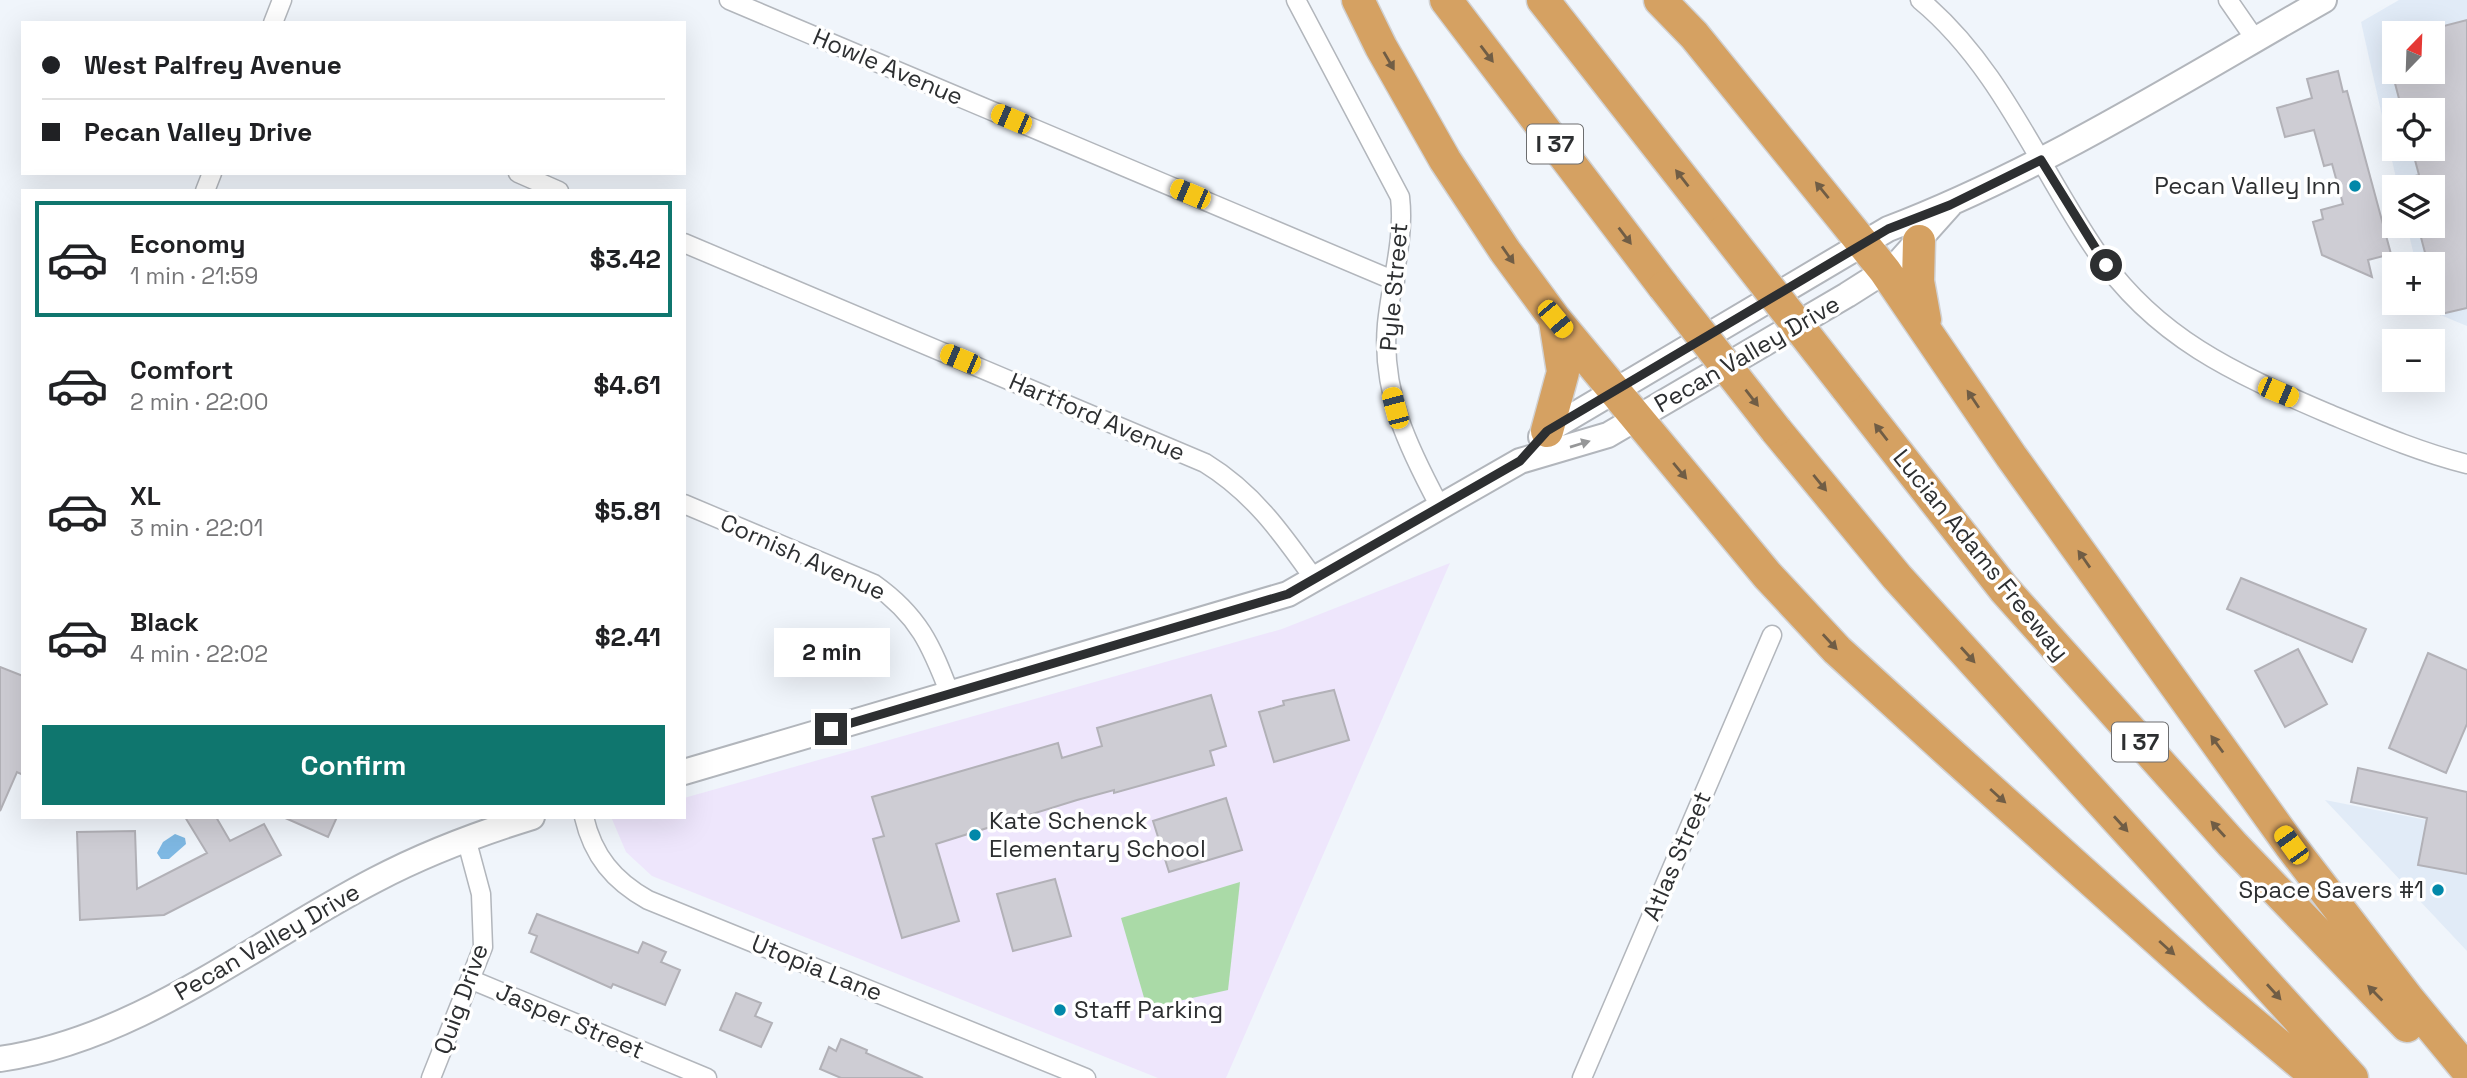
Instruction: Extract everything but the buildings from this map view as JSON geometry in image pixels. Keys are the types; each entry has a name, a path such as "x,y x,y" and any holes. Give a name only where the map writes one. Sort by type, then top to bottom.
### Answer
{"highway":[{"path":"1358,0 1381,47 1445,160 1555,319 1718,518 1837,650 2218,994 2318,1078"},
{"name":"I 37","path":"1446,0 1664,287 1896,577 2352,1078"},
{"name":"Lucian Adams Freeway","path":"1543,0 2004,589 2232,844 2456,1078"},
{"path":"1660,0 1694,35 1864,243 2011,456 2291,845 2409,1000 2467,1070"},
{"path":"1919,241 1918,281 1927,331"},
{"path":"1547,431 1563,372 1555,319"}],"main road":[{"name":"Pecan Valley Drive","path":"1520,461 1547,431 1888,229 1950,205 2041,160 2324,0"},
{"name":"Pecan Valley Drive","path":"686,771 1257,606 1315,580 1520,461 1608,435 1899,262 1950,205"},
{"name":"Pecan Valley Drive","path":"0,1059 57,1049 132,1018 373,881 466,838 526,819"}],"street":[{"path":"274,21 282,0"},
{"name":"Howle Avenue","path":"729,0 1395,281"},
{"name":"Pyle Street","path":"1296,0 1399,197 1401,224 1385,351 1390,392 1408,447 1439,506"},
{"path":"1920,0 1938,15 1984,69 2116,279 2155,320 2187,344 2255,382 2394,441 2467,464"},
{"path":"2228,0 2255,39"},
{"path":"523,175 554,189"},
{"name":"Hartford Avenue","path":"686,244 1205,463 1225,475 1259,505 1315,580"},
{"name":"Cornish Avenue","path":"686,505 874,584 897,600 923,631 950,694"},
{"name":"Atlas Street","path":"1582,1078 1772,635"},
{"name":"Utopia Lane","path":"584,819 587,832 614,878 648,900 1086,1078"},
{"name":"Quig Drive","path":"431,1078 483,947 485,931 481,894 466,838"},
{"name":"Jasper Street","path":"472,980 706,1078"}],"shaded area":[{"path":"2399,0 2467,0 2467,326 2440,315 2445,315 2445,252 2413,252 2410,238 2445,238 2445,175 2395,175 2392,161 2445,161 2445,98 2382,98 2382,116 2361,22"},
{"name":"Kate Schenck Elementary School","path":"1450,563 1226,1078 1158,1078 652,876 626,852 612,819 686,819 686,797 1282,629"},
{"name":"Space Savers #1","path":"2325,800 2467,828 2467,951"}],"green space":[{"path":"1240,882 1228,990 1147,1008 1121,918"}],"water":[{"path":"175,834 185,838 186,844 169,859 161,859 157,853 163,842"}],"place":[{"name":"Pecan Valley Inn","path":"2355,186"},
{"name":"Kate Schenck Elementary School","path":"975,835"},
{"name":"Space Savers #1","path":"2438,890"},
{"name":"Staff Parking","path":"1060,1010"}],"route":[{"path":"831,729 1257,606 1288,594 1520,461 1547,431 1881,233 1950,205 2041,160 2106,265"}]}
